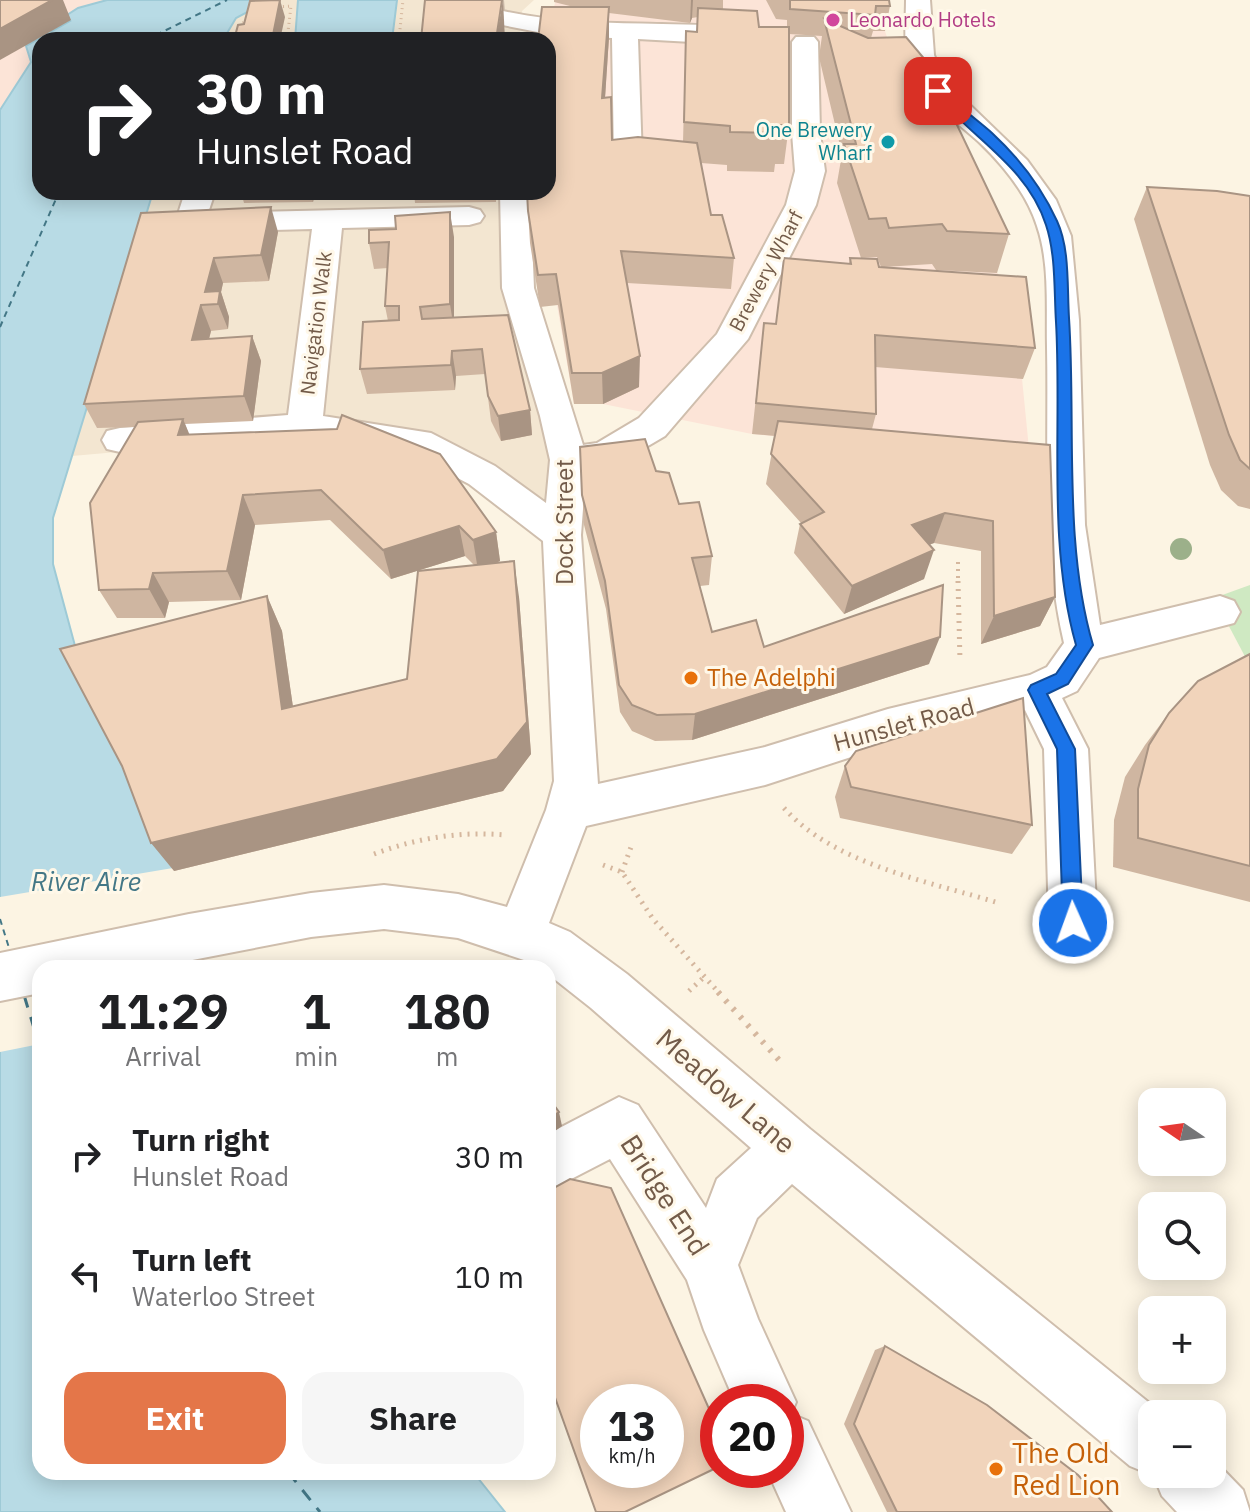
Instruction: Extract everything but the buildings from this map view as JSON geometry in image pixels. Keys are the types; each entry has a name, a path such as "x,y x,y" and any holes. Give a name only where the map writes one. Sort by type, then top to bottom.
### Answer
{"street":[{"path":"918,0 922,59 954,108 989,137 1029,182 1052,224 1059,262 1066,375 1068,549 1074,608 1085,645 1220,612"},
{"path":"490,8 530,25 772,35 836,44"},
{"path":"626,29 628,159"},
{"name":"Brewery Wharf","path":"568,460 606,454 652,427 731,339 801,205 810,171 806,133 772,35"},
{"path":"891,47 922,59"},
{"name":"Navigation Walk","path":"197,200 190,223 469,216"},
{"name":"Dock Street","path":"515,200 518,288 558,416 568,460 562,535 576,781 569,810 521,934"},
{"name":"Navigation Walk","path":"304,426 328,220"},
{"name":"Navigation Walk","path":"120,440 304,426 418,442 482,475 562,535"},
{"path":"652,427 690,437"},
{"name":"Hunslet Road","path":"569,810 751,769 888,727 1037,690 1062,679 1085,645"},
{"path":"1037,690 1066,749 1073,923"},
{"name":"Meadow Lane","path":"82,960 311,915 384,907 458,916 521,934 553,948 609,991 791,1148 1138,1433"},
{"name":"Meadow Lane","path":"0,977 32,970"},
{"name":"Bridge End","path":"556,1159 619,1124 710,1265 733,1330 758,1384"},
{"path":"710,1265 737,1199 791,1148"},
{"path":"804,1481 819,1512"},
{"path":"1198,1488 1221,1512"}],"path":[{"path":"400,32 403,0"},
{"path":"277,7 291,6 288,32"},
{"path":"473,32 490,8"},
{"path":"237,32 240,25 252,17"},
{"path":"958,562 961,708"},
{"path":"777,796 792,822 833,848 999,903"},
{"path":"622,872 653,919 703,978"}],"shaded area":[{"path":"8,0 107,0 77,8 71,20 50,32 32,32 32,43 26,46 31,61 0,110 0,4"},
{"path":"270,0 534,0 522,11 520,32 228,32 236,18"},
{"path":"556,0 873,0 884,8 885,31 899,76 1015,308 1030,459 752,434 603,404 574,404 557,305 549,200 556,200 556,32 546,32"},
{"path":"151,200 505,200 555,455 548,539 475,483 411,450 264,439 72,456"}],"green space":[{"path":"1250,585 1250,666 1214,598"}],"water":[{"name":"River Aire","path":"107,0 270,0 236,18 228,32 51,32 70,21 64,17 78,8"},
{"path":"298,0 397,0 393,32 296,32"},
{"name":"River Aire","path":"32,43 32,200 151,200 53,518 53,564 85,683 173,868 51,960 32,960 32,1480 479,1480 505,1512 0,1512 0,110 31,62 26,46"}],"pier":[{"path":"173,868 194,960 32,960 32,1046 0,1052 0,897"}],"ferry route":[{"path":"162,32 227,0"},
{"path":"0,327 56,200"},
{"path":"0,919 10,951"},
{"path":"24,995 32,1022"},
{"path":"294,1480 320,1512"}],"place":[{"name":"Leonardo Hotels","path":"833,20"},
{"name":"One Brewery Wharf","path":"888,142"},
{"name":"The Adelphi","path":"691,678"},
{"name":"The Old Red Lion","path":"996,1469"}],"route":[{"path":"938,91 989,137 1029,182 1052,224 1059,262 1066,375 1068,549 1074,608 1085,645 1062,679 1037,690 1066,749 1073,923"}]}
